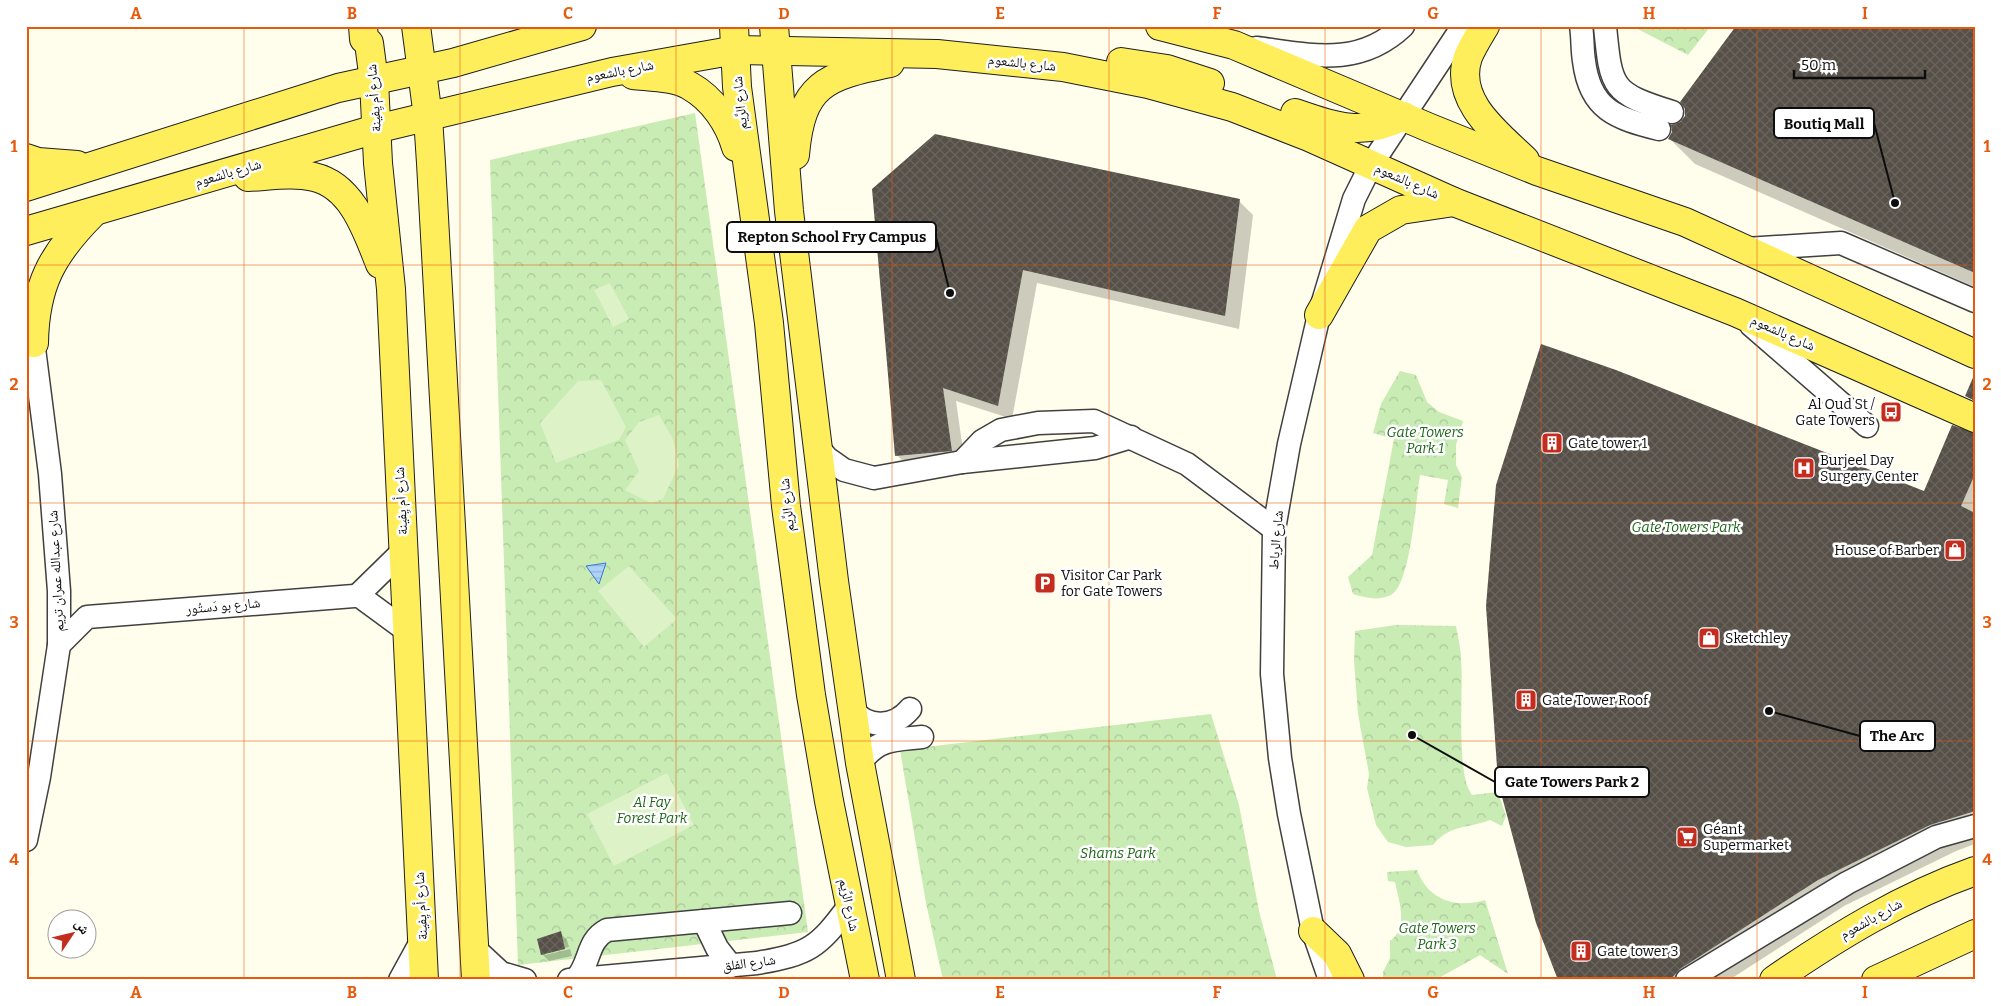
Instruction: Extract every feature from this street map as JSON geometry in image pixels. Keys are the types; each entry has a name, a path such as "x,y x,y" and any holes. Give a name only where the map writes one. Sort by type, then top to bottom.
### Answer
{"main road":[{"name":"شارع أم يِفينة","path":"363,26 364,39 369,43 374,81 376,129 391,289 424,980"},
{"path":"416,26 428,117 476,980"},
{"path":"508,26 569,29"},
{"path":"1160,26 1234,45 1537,171 1685,222 1975,354"},
{"path":"1484,26 1468,58 1466,76 1471,101 1498,134 1537,171"},
{"path":"26,187 338,88 423,70 569,29"},
{"name":"شارع بالشعوم","path":"26,231 376,129 612,72 735,38 774,38 1062,67 1148,84 1232,107 1309,137 1454,202 1735,312 1975,418"},
{"name":"شارع الرِّيم","path":"735,38 737,87 769,323 786,506 811,695 849,906 865,980"},
{"path":"774,38 789,211 817,446 852,709 860,763 901,980"},
{"path":"789,211 797,126 805,106 816,92 846,72 937,54"},
{"path":"1062,67 1115,62 1168,69 1340,128 1360,129 1380,126 1404,116"},
{"path":"612,72 670,80 690,86 721,114 732,131 753,216"},
{"path":"26,158 38,162 91,167"},
{"path":"209,178 296,175 316,177 338,189 362,219 391,289"},
{"path":"1318,315 1368,229 1401,210 1454,202"},
{"path":"34,343 36,305 52,261 71,235 95,211"},
{"name":"شارع بالشعوم","path":"1774,980 1840,935 1895,904 1975,871"},
{"path":"1313,931 1337,954 1350,980"},
{"path":"1876,980 1975,934"}],"street":[{"path":"1234,45 1313,56 1342,56 1368,50 1403,26"},
{"name":"شارع الرباط","path":"1330,980 1313,931 1289,814 1280,758 1272,674 1274,529 1289,444 1318,315 1354,199 1371,165 1463,26"},
{"path":"1581,26 1588,84 1600,103 1616,116 1665,121 1634,100 1618,86 1609,68 1605,26"},
{"path":"1746,249 1841,243 1975,301"},
{"name":"شارع عبدالله عمران تريم","path":"26,300 34,343 50,474 59,591 59,645 39,777 26,840"},
{"path":"1735,312 1867,426"},
{"path":"962,462 982,441 1001,430 1038,423 1094,421 1187,464 1274,529"},
{"path":"817,446 827,458 844,470 874,478 962,462 1095,448 1131,437"},
{"path":"403,551 358,596 406,631"},
{"path":"59,591 87,617 59,645"},
{"name":"شارع بو دَستُور","path":"87,617 358,596"},
{"path":"852,709 857,716 878,724 895,721 910,709"},
{"path":"860,763 872,749 884,741 922,738"},
{"path":"1686,980 1847,883 1936,837 1975,826"},
{"name":"شارع الفلق","path":"569,980 731,966 762,972 811,948 828,935 849,906"},
{"path":"576,979 586,966 591,945 596,938 607,930 790,913"},
{"path":"704,921 717,948 731,966"},
{"path":"400,980 423,938"},
{"path":"474,948 501,973 525,980"}],"green space":[{"path":"1632,26 1711,26 1688,55"},
{"name":"Al Fay Forest Park","path":"695,113 808,932 518,965 490,160"},
{"path":"610,283 629,319 613,327 594,290"},
{"name":"Gate Towers Park 1","path":"1400,371 1416,375 1427,402 1439,412 1463,421 1456,445 1456,465 1462,477 1458,508 1444,504 1448,480 1420,475 1408,558 1398,588 1391,595 1381,598 1367,598 1353,594 1348,577 1372,555 1394,439 1373,433 1381,404"},
{"path":"601,380 626,427 619,440 556,463 540,423 578,381"},
{"path":"659,415 673,439 679,465 663,499 651,503 625,490 639,471 625,440 639,422"},
{"path":"629,566 677,619 644,647 598,591"},
{"path":"1396,625 1456,626 1461,656 1461,731 1467,784 1472,795 1498,792 1506,816 1502,826 1490,820 1452,830 1439,838 1433,845 1406,847 1388,842 1376,825 1367,788 1369,774 1358,714 1354,660 1355,631"},
{"name":"Shams Park","path":"1211,714 1239,805 1259,911 1277,980 943,980 926,903 900,750"},
{"path":"667,773 694,825 614,866 587,814"},
{"name":"Gate Towers Park 3","path":"1417,870 1428,889 1444,900 1474,903 1485,900 1508,974 1480,955 1435,980 1383,980 1383,972 1390,958 1390,941 1396,936 1401,922 1395,882 1388,881 1387,872"}],"water":[{"path":"606,563 599,584 586,566"}],"building":[{"path":"1736,26 1975,26 1975,273 1668,139 1672,132 1671,125 1680,122 1685,116 1685,109 1680,102"},
{"path":"935,134 1240,199 1225,316 1023,270 998,406 943,388 952,451 895,456 872,189"},
{"path":"1541,344 1616,370 1924,491 1952,425 1975,433 1975,474 1961,506 1975,513 1975,811 1930,825 1818,880 1680,969 1670,980 1558,980 1536,923 1498,782 1486,606 1496,485"},
{"path":"1975,373 1975,401 1965,396"},
{"path":"561,931 565,949 541,955 537,939"}],"place":[{"name":"Boutiq Mall","path":"1895,203"},
{"name":"Repton School Fry Campus","path":"950,293"},
{"name":"Al Oud St / Gate Towers","path":"1891,412"},
{"name":"Gate tower 1","path":"1552,443"},
{"name":"Burjeel Day Surgery Center","path":"1804,468"},
{"name":"House of Barber","path":"1955,550"},
{"name":"Visitor Car Park for Gate Towers","path":"1045,583"},
{"name":"Sketchley","path":"1709,638"},
{"name":"Gate Tower Roof","path":"1526,700"},
{"name":"The Arc","path":"1769,711"},
{"name":"Gate Towers Park 2","path":"1412,735"},
{"name":"Géant Supermarket","path":"1687,837"},
{"name":"Gate tower 3","path":"1581,951"}],"park label":[{"name":"Gate Towers Park","path":"1686,527"}]}
